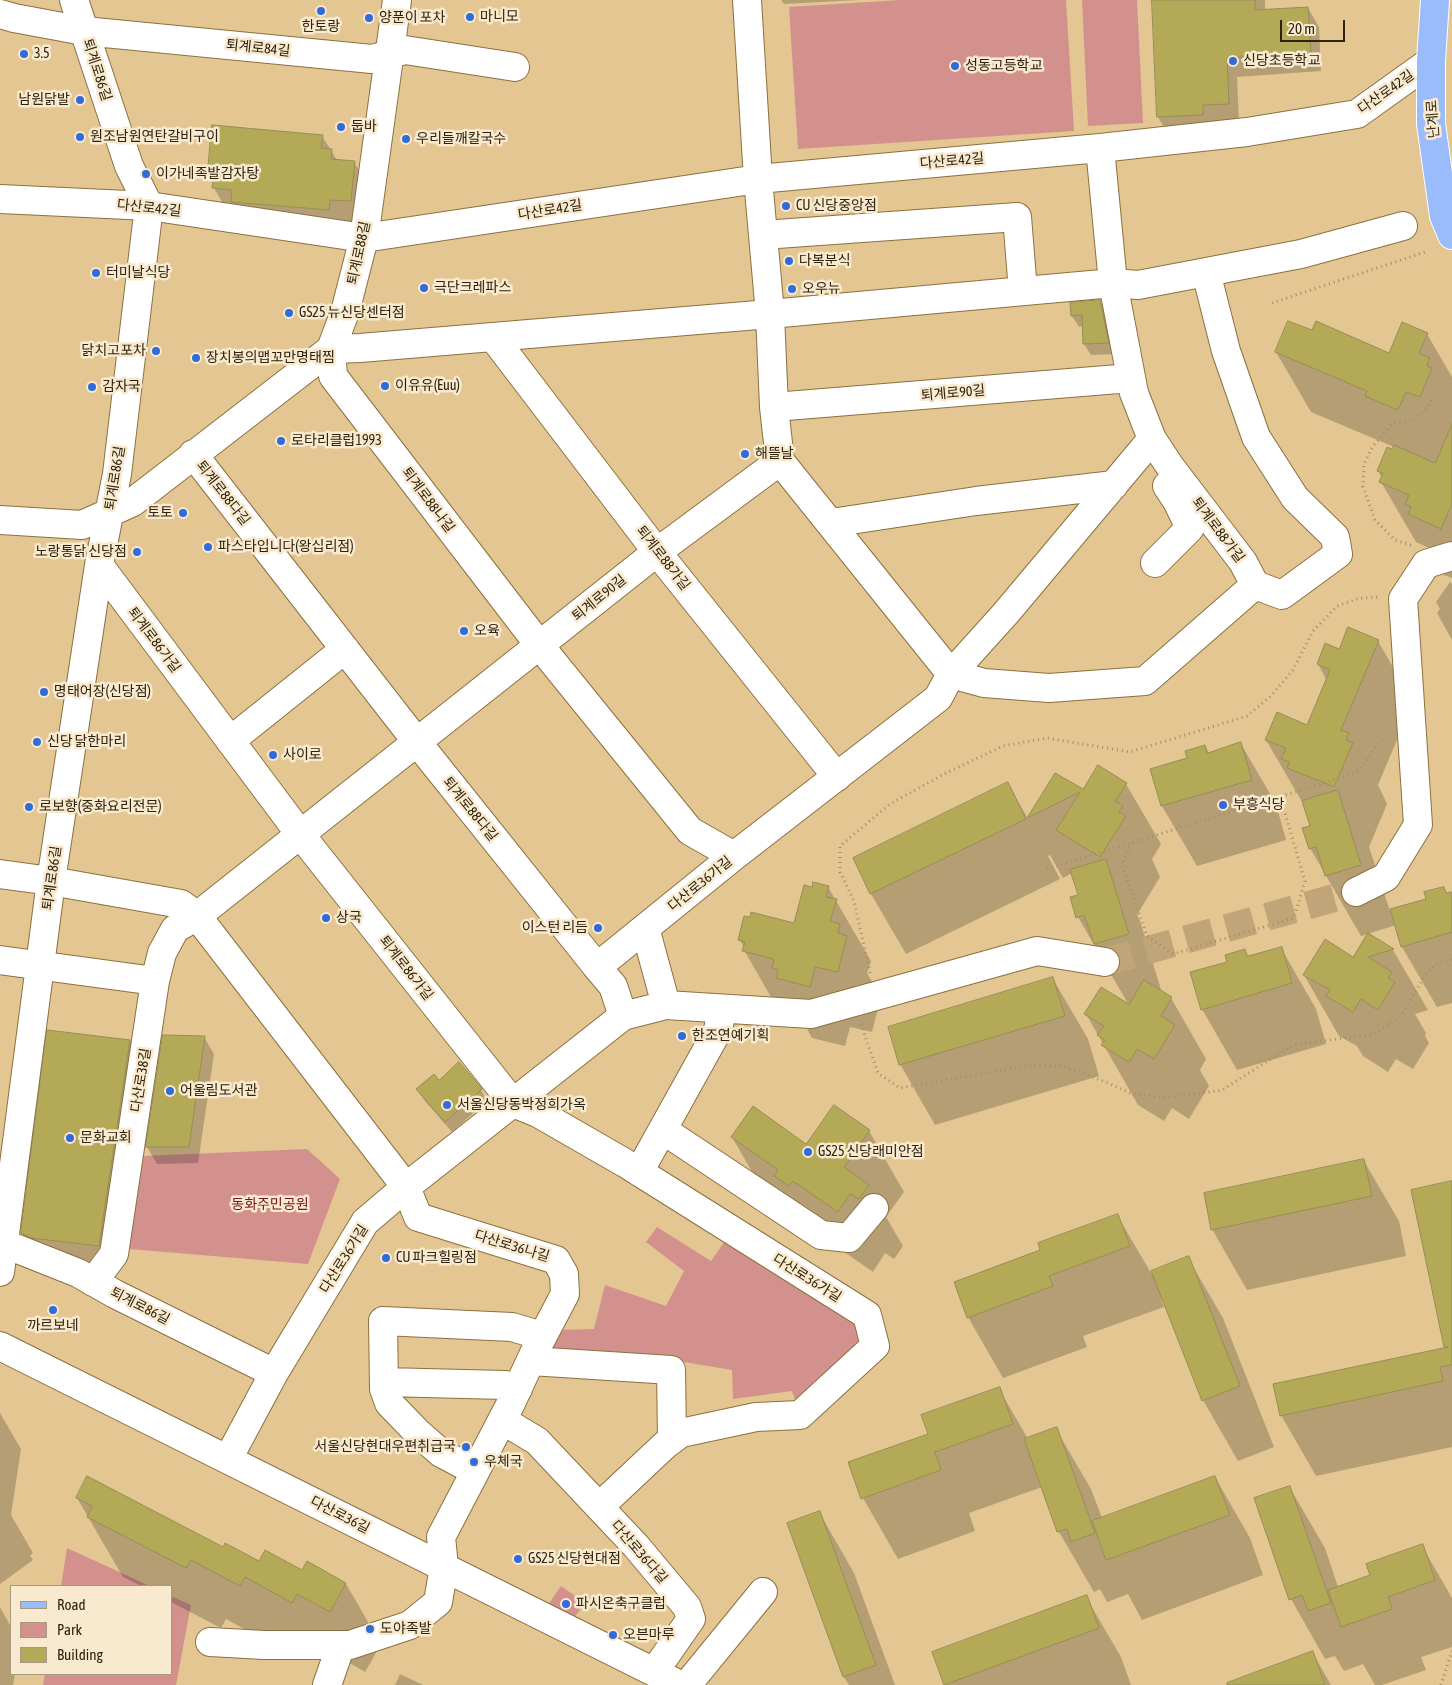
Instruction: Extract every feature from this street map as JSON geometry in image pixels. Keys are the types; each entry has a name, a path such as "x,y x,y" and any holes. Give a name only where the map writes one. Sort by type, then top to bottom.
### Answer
{"main road":[{"name":"난계로","path":"1435,0 1430,61 1431,124 1444,154 1444,216 1452,235"}],"street":[{"name":"퇴계로86길","path":"0,1272 2,1243 51,881 99,565 117,474 149,206 129,166 74,0"},
{"name":"퇴계로88길","path":"331,349 346,312 364,238 397,0"},
{"path":"747,0 758,179 770,314 774,407 780,461 951,674 984,683 1049,688 1145,681 1254,586 1282,594 1338,554 1335,537 1295,498 1256,437 1226,351 1206,272"},
{"name":"퇴계로84길","path":"0,14 84,31 372,59 405,50 515,67"},
{"name":"다산로42길","path":"0,200 149,206 364,238 758,179 1100,148 1247,132 1357,114 1430,61"},
{"path":"1100,148 1113,283"},
{"path":"763,235 1017,217 1023,291"},
{"path":"0,520 82,525 133,502 331,349 770,314 1113,283 1138,285 1301,254 1403,226"},
{"name":"퇴계로88가길","path":"1113,283 1134,393 1148,445 1190,528 1155,564"},
{"name":"퇴계로88가길","path":"493,337 657,552 837,777"},
{"name":"퇴계로88나길","path":"331,349 333,376 540,646 690,831 734,856"},
{"name":"퇴계로90길","path":"774,407 1131,378"},
{"path":"951,674 1006,613 1148,445"},
{"name":"퇴계로88가길","path":"1148,445 1169,465 1243,562 1254,586"},
{"name":"퇴계로88다길","path":"193,454 417,742 597,967"},
{"name":"퇴계로90길","path":"540,646 657,552 780,461"},
{"path":"830,523 976,501 1114,485"},
{"path":"1356,892 1386,877 1418,824 1403,600 1426,564 1452,556"},
{"name":"퇴계로86가길","path":"99,565 300,834 513,1103"},
{"path":"300,834 540,646"},
{"path":"230,742 345,650"},
{"name":"다산로36가길","path":"597,967 734,856 938,698 951,674"},
{"name":"다산로38길","path":"93,1282 114,1254 155,981 162,953 175,929 197,916 300,834"},
{"path":"0,874 181,904 197,916 406,1187"},
{"path":"645,928 666,1005"},
{"path":"597,967 613,986 623,1016 666,1005 811,1014 1036,951 1105,962"},
{"path":"0,960 155,981"},
{"path":"639,1172 718,1030 722,1009"},
{"name":"다산로36가길","path":"228,1459 274,1372 365,1222 406,1187 623,1016"},
{"name":"다산로36가길","path":"513,1103 538,1113 639,1172 867,1315 875,1346 800,1415 756,1417 681,1433 672,1439"},
{"path":"663,1130 821,1235 849,1238 874,1208"},
{"name":"다산로36나길","path":"210,1642 264,1645 350,1645 410,1625 438,1602 444,1567 441,1537 565,1294 564,1274 556,1260 418,1217 406,1187"},
{"name":"퇴계로86길","path":"2,1243 78,1273 115,1294 274,1372"},
{"path":"476,1471 442,1453 416,1432 386,1392 383,1321 512,1326 542,1336"},
{"name":"다산로36길","path":"0,1346 680,1685"},
{"path":"530,1360 672,1370 672,1439 599,1507"},
{"path":"386,1392 505,1385 518,1389"},
{"name":"다산로36다길","path":"502,1420 537,1441 636,1546 687,1607 691,1619 654,1672"},
{"path":"686,1685 763,1592"},
{"path":"327,1685 340,1645"}],"path":[{"path":"1272,303 1428,252"},
{"path":"1414,546 1395,540 1375,520 1363,487 1364,464 1373,446 1392,424 1414,418 1429,406 1432,400"},
{"path":"871,978 854,901 840,872 840,846 890,804 946,773 1003,746 1047,738 1130,752 1247,716 1271,696 1293,670 1313,631 1337,606 1360,598 1389,597"},
{"path":"1047,869 1356,773 1388,732"},
{"path":"1132,843 1122,865 1147,936 1173,954 1294,918 1305,881 1284,810 1272,800"},
{"path":"861,1022 878,1073 900,1088 1025,1066 1063,1066 1106,1082 1130,1094 1165,1098 1222,1090 1293,1045 1373,1034 1401,1016 1424,977 1436,964 1452,959"},
{"path":"1441,1685 1452,1651"}],"green space":[{"name":"성동고등학교","path":"900,0 1066,0 1074,131 798,149 789,7"},
{"path":"1082,0 1137,0 1143,123 1088,126"},
{"name":"동화주민공원","path":"307,1149 340,1179 308,1264 129,1249 143,1156"},
{"path":"657,1227 711,1261 727,1238 857,1318 858,1347 796,1402 792,1391 733,1399 732,1370 672,1360 545,1351 556,1330 594,1329 605,1285 666,1306 684,1271 646,1242"},
{"path":"67,1548 148,1585 61,1585"},
{"name":"파시온축구클럽","path":"561,1586 585,1603 571,1622 547,1606"},
{"path":"172,1596 191,1605 176,1685 43,1685 45,1675 172,1675"}],"building":[{"name":"신당초등학교","path":"1152,0 1255,0 1255,10 1308,7 1311,53 1227,58 1229,104 1203,105 1203,115 1157,117"},
{"path":"212,125 323,135 321,148 332,149 331,159 355,161 351,201 330,200 329,210 231,202 232,190 212,188 214,172 208,171"},
{"path":"1100,300 1109,343 1083,344 1082,315 1071,316 1070,303"},
{"path":"1288,321 1312,330 1316,321 1389,353 1402,322 1428,333 1419,353 1430,358 1427,366 1432,368 1420,397 1406,392 1398,410 1365,396 1367,391 1275,352"},
{"path":"1452,424 1452,504 1441,529 1408,514 1411,507 1405,504 1409,495 1379,482 1383,473 1377,471 1387,447 1392,449 1394,445 1435,463"},
{"path":"1348,627 1379,640 1341,730 1349,733 1346,740 1353,743 1334,787 1287,768 1289,762 1281,759 1286,748 1265,740 1277,712 1307,725 1330,670 1317,664 1325,643 1339,649"},
{"path":"1241,742 1252,780 1161,806 1150,769 1187,758 1185,751 1205,745 1207,753"},
{"path":"1098,765 1127,783 1115,801 1123,806 1119,812 1126,816 1100,857 1056,830 1080,792 1027,818 1055,773 1083,789"},
{"path":"1008,782 1026,819 870,894 853,858"},
{"path":"1338,790 1361,865 1325,876 1316,847 1309,849 1302,828 1310,826 1302,801"},
{"path":"1106,859 1129,934 1094,944 1084,915 1076,918 1070,897 1078,895 1070,870"},
{"path":"813,882 829,886 826,897 837,899 830,921 840,924 838,933 847,936 838,972 815,967 810,987 776,978 778,970 772,968 774,959 742,951 745,942 738,940 744,916 750,917 751,912 794,923 804,885 812,887"},
{"path":"1444,887 1446,893 1452,892 1452,932 1401,947 1390,909 1426,899 1424,892"},
{"path":"1368,933 1394,949 1368,957 1392,972 1388,978 1395,982 1378,1010 1361,999 1353,1012 1326,996 1330,990 1303,975 1325,939 1353,957"},
{"path":"1282,947 1292,983 1201,1010 1190,972 1227,962 1225,955 1245,949 1247,956"},
{"path":"1053,977 1065,1016 899,1065 888,1027"},
{"path":"1144,980 1172,997 1161,1016 1175,1025 1154,1059 1137,1049 1129,1062 1101,1045 1105,1040 1097,1035 1104,1026 1084,1014 1101,987 1129,1004"},
{"name":"문화교회","path":"47,1030 130,1040 99,1246 31,1238 21,1233"},
{"name":"어울림도서관","path":"163,1035 205,1036 189,1147 146,1147"},
{"name":"서울신당동박정희가옥","path":"459,1062 482,1089 445,1122 416,1089 434,1074 439,1080"},
{"path":"834,1105 870,1130 844,1167 869,1185 859,1199 850,1194 838,1212 793,1181 789,1186 774,1176 778,1170 731,1137 753,1106 806,1144"},
{"path":"1364,1159 1372,1196 1211,1230 1204,1193"},
{"path":"1452,1181 1452,1365 1440,1367 1443,1381 1280,1416 1273,1384 1448,1347 1444,1347 1411,1190"},
{"path":"1118,1214 1130,1246 1049,1276 1053,1286 967,1318 954,1282 1040,1250 1038,1243"},
{"path":"1189,1256 1240,1386 1202,1401 1151,1271"},
{"path":"1000,1387 1013,1424 935,1452 941,1470 861,1499 848,1462 928,1434 921,1415"},
{"path":"1057,1427 1095,1533 1071,1542 1067,1529 1057,1532 1024,1439"},
{"path":"87,1476 223,1547 225,1543 259,1561 265,1550 302,1570 307,1561 346,1583 330,1612 297,1594 292,1603 245,1577 240,1586 191,1560 186,1568 87,1517 92,1506 76,1498"},
{"path":"1215,1476 1230,1515 1106,1560 1092,1521"},
{"path":"1290,1486 1331,1603 1308,1611 1302,1595 1289,1600 1254,1498"},
{"path":"820,1511 876,1665 843,1677 787,1523"},
{"path":"1423,1544 1435,1580 1388,1597 1392,1609 1341,1627 1328,1590 1370,1575 1366,1564"},
{"path":"1087,1595 1099,1628 944,1685 932,1652"},
{"path":"1313,1651 1325,1685 1227,1685 1227,1683"}],"tunnel":[{"path":"1105,962 1356,892"}],"place":[{"name":"한토랑","path":"321,11"},
{"name":"마니모","path":"470,17"},
{"name":"양푼이 포차","path":"369,18"},
{"name":"3.5","path":"24,54"},
{"name":"신당초등학교","path":"1233,61"},
{"name":"성동고등학교","path":"955,66"},
{"name":"남원닭발","path":"80,100"},
{"name":"둡바","path":"341,127"},
{"name":"원조남원연탄갈비구이","path":"80,137"},
{"name":"우리들깨칼국수","path":"406,139"},
{"name":"이가네족발감자탕","path":"146,174"},
{"name":"CU 신당중앙점","path":"786,206"},
{"name":"다복분식","path":"789,261"},
{"name":"터미날식당","path":"96,273"},
{"name":"극단크레파스","path":"424,288"},
{"name":"오우뉴","path":"792,289"},
{"name":"GS25 뉴신당센터점","path":"289,313"},
{"name":"닭치고포차","path":"156,351"},
{"name":"장치봉의맵꼬만명태찜","path":"196,358"},
{"name":"이유유(Euu)","path":"385,386"},
{"name":"감자국","path":"92,387"},
{"name":"로타리클럽1993","path":"281,441"},
{"name":"해뜰날","path":"745,454"},
{"name":"토토","path":"183,513"},
{"name":"파스타입니다(왕십리점)","path":"208,547"},
{"name":"노랑통닭 신당점","path":"137,552"},
{"name":"오육","path":"464,631"},
{"name":"명태어장(신당점)","path":"44,692"},
{"name":"신당 닭한마리","path":"37,742"},
{"name":"사이로","path":"273,755"},
{"name":"부흥식당","path":"1223,805"},
{"name":"로보향(중화요리전문)","path":"29,807"},
{"name":"상국","path":"326,918"},
{"name":"이스턴 리듬","path":"598,928"},
{"name":"한조연예기획","path":"682,1036"},
{"name":"어울림도서관","path":"170,1091"},
{"name":"서울신당동박정희가옥","path":"447,1105"},
{"name":"문화교회","path":"70,1138"},
{"name":"GS25 신당래미안점","path":"808,1152"},
{"name":"CU 파크힐링점","path":"386,1258"},
{"name":"까르보네","path":"53,1310"},
{"name":"서울신당현대우편취급국","path":"466,1447"},
{"name":"우체국","path":"474,1462"},
{"name":"GS25 신당현대점","path":"518,1559"},
{"name":"파시온축구클럽","path":"566,1604"},
{"name":"도야족발","path":"370,1629"},
{"name":"오븐마루","path":"613,1635"}]}
